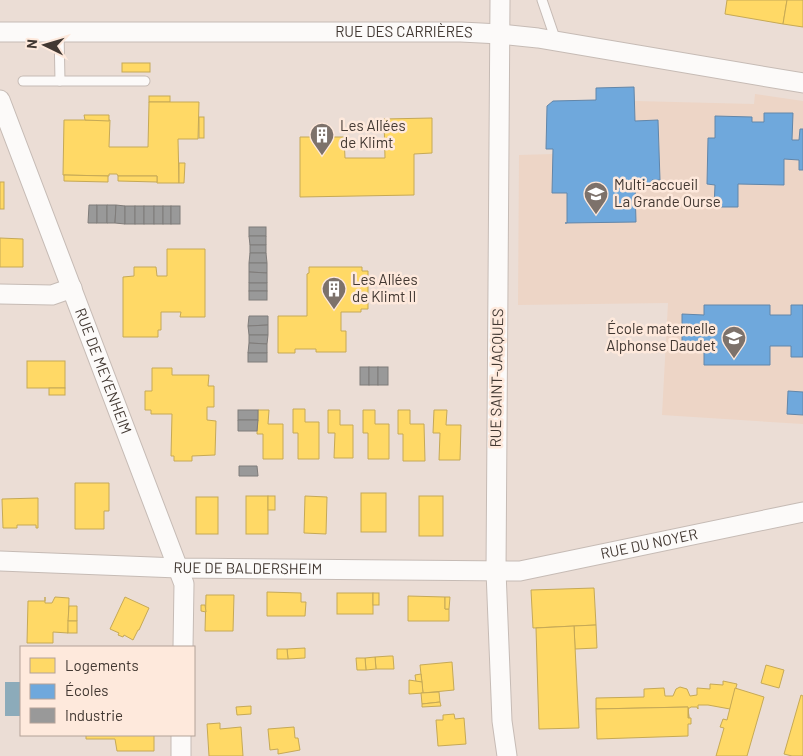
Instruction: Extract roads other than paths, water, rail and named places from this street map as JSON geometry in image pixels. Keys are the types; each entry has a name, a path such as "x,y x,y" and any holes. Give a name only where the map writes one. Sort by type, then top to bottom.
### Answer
{"street":[{"name":"RUE SAINT-JACQUES","path":"500,0 496,571 502,721 507,756"},
{"name":"RUE DES CARRIÈRES","path":"0,32 461,32 500,34 556,41 803,84"},
{"name":"RUE DE MEYENHEIM","path":"0,100 184,584 183,646"},
{"path":"0,294 52,295 72,288"},
{"name":"RUE DU NOYER","path":"496,571 520,571 803,512"},
{"name":"RUE DE BALDERSHEIM","path":"0,561 178,568 496,571"},
{"path":"181,736 181,756"}],"lane":[{"path":"542,0 556,41"},
{"path":"60,31 60,81"},
{"path":"23,81 145,81"}],"water":[{"path":"5,682 20,682 20,716 5,716"}],"place":[{"name":"Les Allées de Klimt","path":"322,156"},
{"name":"Multi-accueil La Grande Ourse","path":"596,215"},
{"name":"Les Allées de Klimt II","path":"334,310"},
{"name":"École maternelle Alphonse Daudet","path":"734,359"}]}
